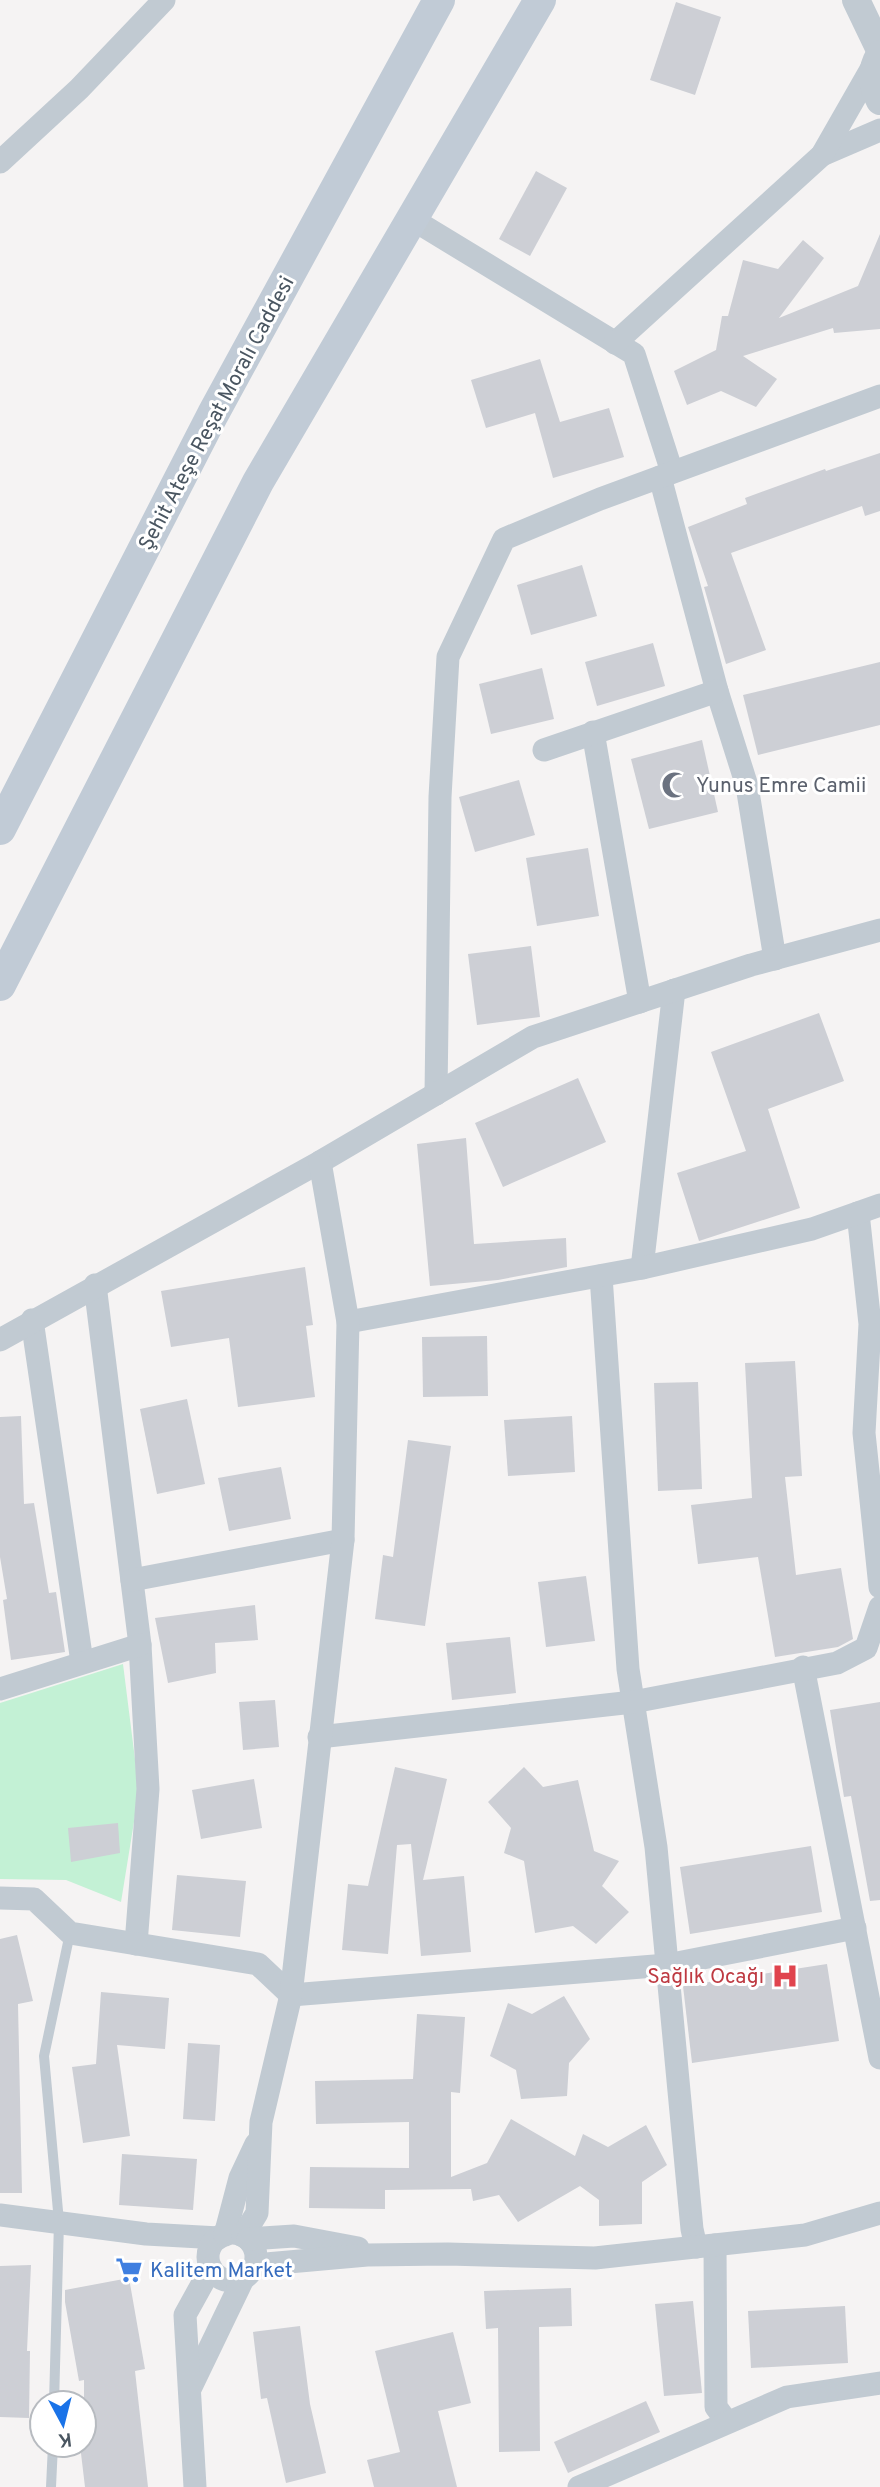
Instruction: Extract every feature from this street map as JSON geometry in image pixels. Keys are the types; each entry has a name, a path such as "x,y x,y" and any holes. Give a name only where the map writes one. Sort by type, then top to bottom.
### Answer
{"main road":[{"name":"Şehit Ateşe Reşat Moralı Caddesi","path":"0,829 213,414 439,0"},
{"path":"0,985 258,482 540,0"}],"street":[{"path":"0,162 79,89 164,0"},
{"path":"856,0 878,56 872,76 874,89 880,100"},
{"path":"615,343 821,155 878,56"},
{"path":"821,155 880,130"},
{"path":"412,219 634,354 666,474 717,691 747,786 775,959"},
{"path":"436,1094 440,797 448,657 504,539 666,474 880,396"},
{"path":"544,750 717,691"},
{"path":"593,732 640,1002"},
{"path":"0,1340 320,1162 533,1037 674,990 880,930"},
{"path":"642,1268 674,990"},
{"path":"195,2487 185,2315 210,2264 209,2250 234,2237 257,2213 260,2129 290,1995 343,1540 348,1322 320,1162"},
{"path":"348,1322 642,1268 812,1229 880,1205"},
{"path":"858,1213 870,1324 864,1433 880,1587"},
{"path":"601,1276 628,1669 656,1847 692,2229 705,2246 716,2407 727,2422"},
{"path":"95,1285 140,1645 148,1789 136,1944"},
{"path":"32,1320 82,1662"},
{"path":"132,1580 343,1540"},
{"path":"319,1737 633,1702 836,1662 866,1647 880,1607"},
{"path":"0,1689 140,1645"},
{"path":"803,1667 880,2058"},
{"path":"0,1898 34,1899 70,1933 258,1964 290,1995 667,1965 855,1928"},
{"path":"146,2234 210,2264 225,2280 249,2272 399,2255 448,2253 596,2258 805,2235 880,2213"},
{"path":"0,2214 146,2234 294,2236 399,2255"},
{"path":"188,2392 256,2255 234,2237"},
{"path":"579,2487 787,2397 880,2383"}],"lane":[{"path":"54,2389 59,2222 44,2056 70,1933"},
{"path":"51,2487 52,2459"}],"green space":[{"path":"123,1664 139,1791 121,1902 66,1880 0,1879 0,1703"}],"building":[{"path":"676,2 721,17 695,95 650,80"},
{"path":"536,171 567,188 530,256 499,239"},
{"path":"880,234 880,329 834,333 833,328 743,356 777,379 756,407 721,391 687,405 674,371 716,350 722,316 728,316 743,260 778,269 803,240 824,258 779,318 858,286"},
{"path":"540,359 560,422 609,408 624,457 553,478 535,413 486,428 471,380"},
{"path":"880,453 880,511 865,516 862,506 731,553 766,650 726,664 704,587 708,586 688,527 747,504 745,498 825,469 826,471"},
{"path":"582,565 597,616 531,635 517,585"},
{"path":"653,643 665,686 597,706 585,662"},
{"path":"880,662 880,725 758,755 743,695"},
{"path":"542,668 554,719 491,734 479,684"},
{"name":"Yunus Emre Camii","path":"702,740 718,812 649,829 631,759"},
{"path":"519,780 535,835 475,852 459,797"},
{"path":"588,848 599,916 537,926 526,858"},
{"path":"531,946 540,1017 477,1025 468,954"},
{"path":"819,1013 844,1081 768,1109 800,1208 699,1241 677,1173 746,1151 711,1052"},
{"path":"578,1078 606,1142 503,1187 475,1123"},
{"path":"466,1138 474,1244 566,1238 567,1267 498,1280 430,1286 417,1144"},
{"path":"305,1267 313,1325 306,1326 315,1397 238,1407 229,1338 171,1347 161,1291"},
{"path":"487,1336 488,1396 423,1397 422,1337"},
{"path":"795,1361 802,1476 785,1477 796,1575 841,1568 853,1639 838,1647 775,1657 758,1557 698,1564 691,1505 752,1498 745,1363"},
{"path":"698,1382 702,1489 658,1491 654,1383"},
{"path":"187,1399 205,1484 157,1494 140,1409"},
{"path":"21,1416 24,1504 34,1503 49,1593 56,1592 65,1652 11,1660 3,1600 7,1599 0,1557 0,1417"},
{"path":"572,1416 575,1472 508,1476 504,1420"},
{"path":"408,1440 451,1446 425,1626 375,1619 383,1555 393,1557"},
{"path":"281,1467 291,1519 229,1531 218,1478"},
{"path":"586,1576 595,1641 546,1647 538,1582"},
{"path":"255,1605 258,1640 215,1643 216,1673 168,1683 155,1618"},
{"path":"510,1637 516,1693 452,1700 446,1643"},
{"path":"275,1700 279,1747 243,1750 239,1702"},
{"path":"880,1702 880,1900 870,1901 851,1796 844,1797 830,1710"},
{"path":"395,1767 447,1779 423,1880 464,1876 471,1952 421,1956 411,1844 397,1845 388,1954 342,1950 348,1884 368,1886"},
{"path":"524,1767 543,1787 578,1780 594,1851 619,1861 602,1886 629,1912 596,1944 573,1926 535,1933 524,1861 504,1853 511,1828 488,1802"},
{"path":"254,1779 262,1828 201,1839 192,1790"},
{"path":"118,1823 120,1853 71,1862 68,1828"},
{"path":"811,1846 822,1912 690,1934 680,1867"},
{"path":"177,1875 246,1881 240,1937 172,1930"},
{"path":"17,1935 33,2001 18,2004 22,2193 0,2193 0,1939"},
{"path":"827,1964 839,2041 692,2063 683,1986"},
{"path":"101,1992 169,1998 165,2049 117,2045 130,2136 83,2143 72,2067 96,2064"},
{"path":"564,1996 590,2039 569,2063 567,2096 521,2099 516,2070 490,2056 508,2003 532,2014"},
{"path":"417,2014 465,2017 460,2093 451,2092 451,2177 487,2163 511,2119 575,2156 583,2134 608,2147 646,2125 667,2165 642,2182 642,2224 599,2226 599,2200 580,2186 518,2222 499,2195 473,2201 471,2189 385,2190 385,2209 309,2208 310,2167 409,2168 409,2122 316,2124 315,2081 413,2079"},
{"path":"188,2043 220,2045 215,2121 183,2119"},
{"path":"122,2154 197,2159 193,2210 119,2205"},
{"path":"31,2265 27,2351 30,2351 28,2418 0,2417 0,2266"},
{"path":"129,2278 145,2369 135,2371 148,2487 85,2487 82,2459 98,2459 98,2389 84,2389 84,2380 79,2381 65,2290"},
{"path":"571,2288 572,2326 539,2327 540,2451 499,2452 498,2328 486,2329 484,2291"},
{"path":"693,2301 702,2393 664,2396 655,2304"},
{"path":"845,2306 848,2363 751,2368 748,2311"},
{"path":"300,2326 310,2404 326,2473 286,2483 267,2398 261,2399 253,2332"},
{"path":"453,2332 471,2403 438,2411 457,2487 374,2487 367,2460 400,2452 375,2351"},
{"path":"646,2401 660,2432 568,2473 554,2442"}],"place":[{"name":"Yunus Emre Camii","path":"675,785"},
{"name":"Sağlık Ocağı","path":"785,1976"},
{"name":"Kalitem Market","path":"129,2270"}]}
